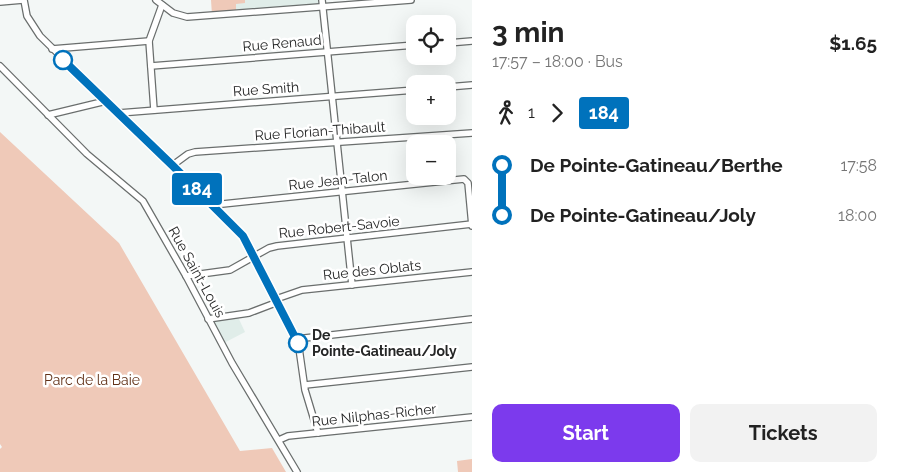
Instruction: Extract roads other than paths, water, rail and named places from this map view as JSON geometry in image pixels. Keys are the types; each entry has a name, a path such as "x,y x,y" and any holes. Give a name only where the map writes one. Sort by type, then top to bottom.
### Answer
{"street":[{"path":"0,2 23,0 27,16 33,27 52,49 243,236 296,339 304,385 318,433"},
{"path":"156,0 173,13 187,17 322,3 411,0"},
{"path":"322,3 352,285"},
{"path":"154,110 149,42 162,5"},
{"path":"456,42 472,41"},
{"path":"52,49 149,42"},
{"name":"Rue Renaud","path":"150,66 406,46"},
{"name":"Rue Saint-Louis","path":"0,66 87,154 143,202 186,276 232,363 280,440 297,472"},
{"path":"456,87 472,86"},
{"name":"Rue Smith","path":"118,112 406,91"},
{"path":"48,115 106,101"},
{"name":"Rue Florian-Thibault","path":"172,165 188,154 195,152 472,133"},
{"name":"Rue Jean-Talon","path":"213,205 466,180 468,183 472,225"},
{"name":"Rue Robert-Savoie","path":"186,276 230,270 277,246 472,225"},
{"name":"Rue des Oblats","path":"208,319 250,313 302,290 472,272"},
{"path":"296,339 472,319"},
{"path":"304,385 472,367"},
{"name":"Rue Nilphas-Richer","path":"280,440 288,436 472,417"}],"place":[{"name":"De Pointe-Gatineau/Joly","path":"298,343"}],"park label":[{"name":"Parc de la Baie","path":"92,380"}]}
